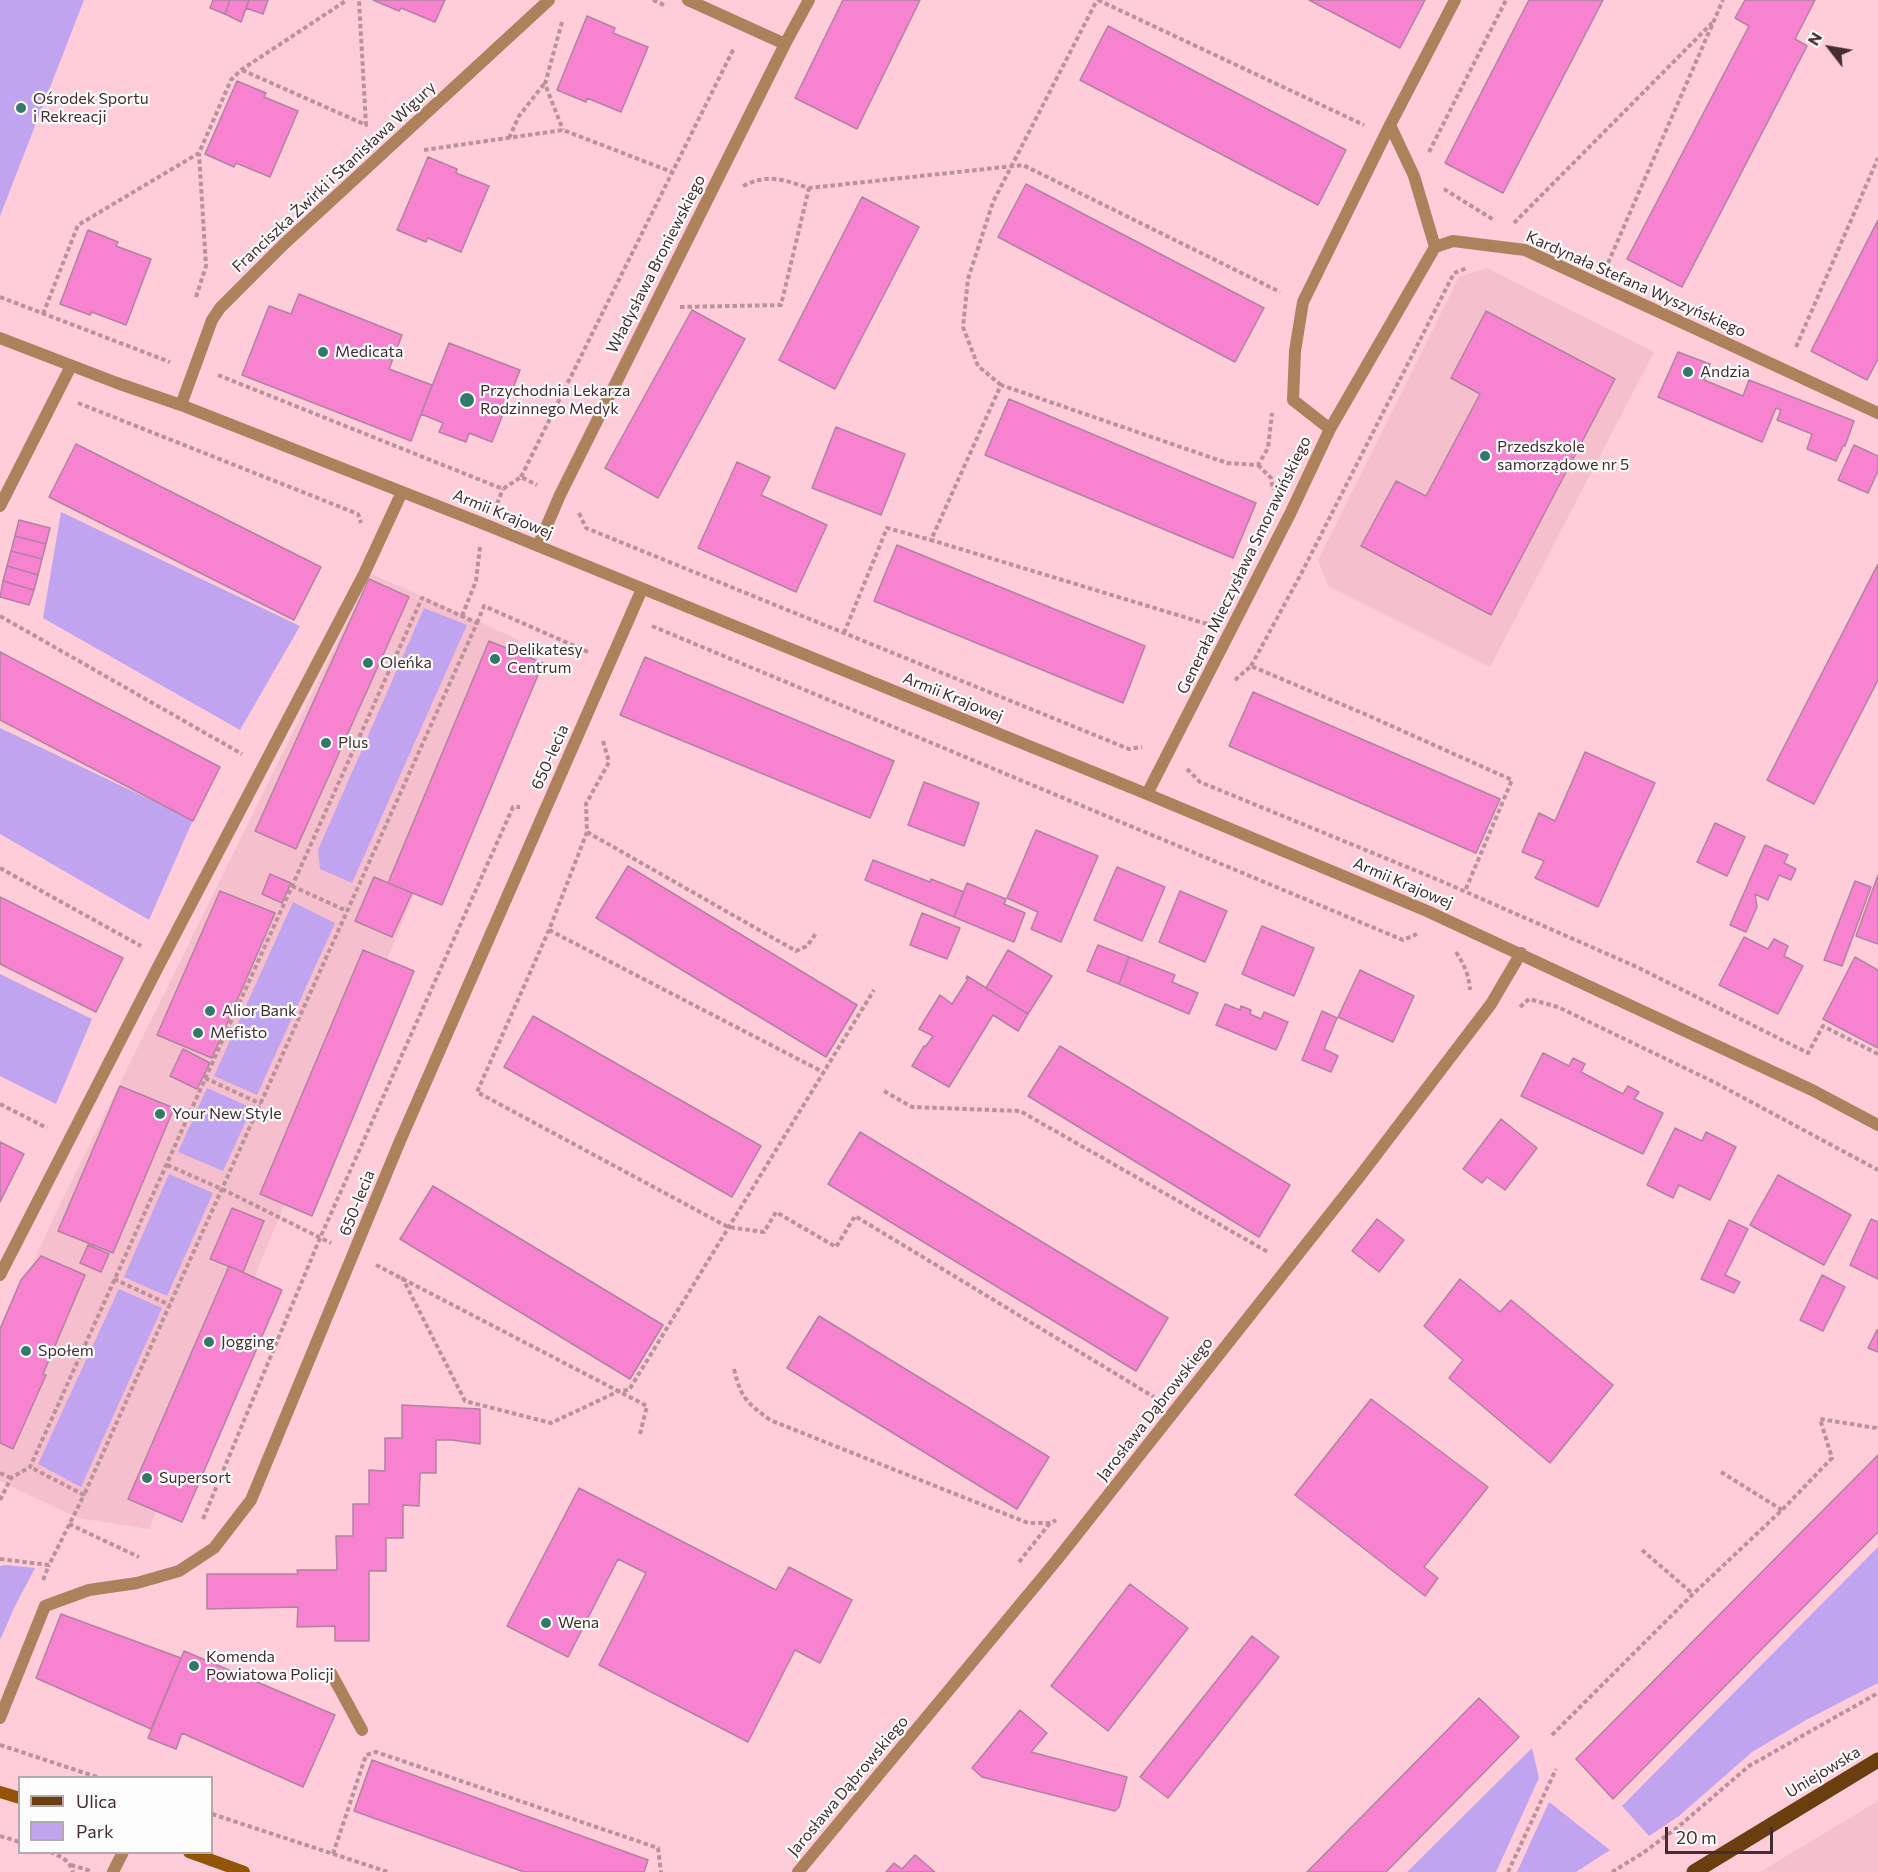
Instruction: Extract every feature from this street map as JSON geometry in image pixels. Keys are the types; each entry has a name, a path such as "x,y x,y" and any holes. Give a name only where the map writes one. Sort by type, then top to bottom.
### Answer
{"main road":[{"name":"Uniejowska","path":"1694,1872 1878,1760"}],"street":[{"name":"Franciszka Żwirki i Stanisława Wigury","path":"181,405 212,320 220,308 284,244 549,0"},
{"path":"688,0 785,44"},
{"name":"Władysława Broniewskiego","path":"538,546 560,495 809,0"},
{"name":"Generała Mieczysława Smorawińskiego","path":"1147,794 1291,512 1330,429 1293,400 1295,351 1303,302 1390,125 1455,0"},
{"path":"1330,429 1435,248 1414,176 1390,125"},
{"name":"Kardynała Stefana Wyszyńskiego","path":"1435,248 1453,241 1525,250 1878,413"},
{"name":"Armii Krajowej","path":"0,338 70,366 181,405 538,546 1147,794 1427,911 1812,1090 1878,1125"},
{"path":"0,506 70,366"},
{"path":"0,1275 364,574 402,492"},
{"name":"650-lecia","path":"0,1718 45,1605 89,1590 137,1583 179,1571 214,1548 251,1500 400,1141 642,589"},
{"name":"Jarosława Dąbrowskiego","path":"798,1872 1056,1561 1360,1176 1491,1004 1521,953"},
{"path":"331,1673 362,1730"},
{"path":"0,1792 18,1797"},
{"path":"113,1872 122,1854"},
{"path":"194,1854 243,1872"}],"path":[{"path":"195,298 206,266 199,153 231,80 241,70 347,0"},
{"path":"241,70 366,125 359,0"},
{"path":"1272,412 1268,448 1258,465 1227,463 1001,385 978,366 963,327 968,279 993,202 1098,0 1367,127"},
{"path":"1427,157 1506,0"},
{"path":"1598,282 1723,0"},
{"path":"509,138 519,116 545,84 562,21"},
{"path":"1438,185 1499,223 1512,225 1712,23"},
{"path":"0,297 168,362 195,366 503,489 521,477 745,26"},
{"path":"545,84 563,130"},
{"path":"416,151 563,130 672,172"},
{"path":"43,314 78,225 199,153"},
{"path":"1787,370 1878,158"},
{"path":"741,187 757,179 782,179 809,188 1023,165 1283,294"},
{"path":"678,307 781,305 809,188"},
{"path":"1229,686 1251,666 1301,574 1454,273 1476,265 1496,262 1499,223"},
{"path":"931,540 1001,385"},
{"path":"73,401 358,514 364,531"},
{"path":"521,477 574,502 586,528 1129,749 1141,746 1148,738"},
{"path":"844,633 887,528 1209,625"},
{"path":"0,1500 11,1478 30,1467 422,598 477,623"},
{"path":"0,1559 49,1565 84,1495 484,606 596,655 587,675 601,682"},
{"path":"0,616 248,758"},
{"path":"647,636 651,625 1403,940 1416,933 1425,937"},
{"path":"1251,666 1512,780 1465,891"},
{"path":"602,738 609,762 586,804 587,832 549,930 477,1092 728,1227 764,1232 776,1212 836,1247 855,1216 1156,1399"},
{"path":"1141,746 1186,768 1200,782 1465,891 1637,967 1808,1053 1823,1026 1878,1054"},
{"path":"202,1520 321,1238 513,807 529,807"},
{"path":"587,832 796,951 807,946 817,932"},
{"path":"0,868 150,951"},
{"path":"292,886 347,911"},
{"path":"549,930 823,1072"},
{"path":"1453,949 1464,963 1470,980 1470,994"},
{"path":"402,1277 465,1401 551,1423 619,1391 629,1390 874,990"},
{"path":"1516,1011 1529,999 1558,1007 1713,1082 1878,1170"},
{"path":"205,1078 261,1104"},
{"path":"884,1091 912,1107 1020,1112 1268,1252 1261,1261"},
{"path":"0,1104 48,1128"},
{"path":"166,1165 402,1277 647,1406 640,1434"},
{"path":"114,1279 170,1305"},
{"path":"734,1369 739,1389 748,1404 770,1420 1028,1523 1051,1523 1059,1518"},
{"path":"1552,1735 1782,1510 1832,1458 1820,1419 1878,1430"},
{"path":"30,1467 84,1495"},
{"path":"1721,1472 1782,1510"},
{"path":"0,1473 11,1478"},
{"path":"69,1524 143,1559"},
{"path":"1642,1550 1694,1594"},
{"path":"1612,1872 1678,1827 1749,1766 1878,1694"},
{"path":"0,1745 94,1776"},
{"path":"333,1854 366,1755 376,1752 658,1848 661,1872"},
{"path":"1508,1872 1556,1769"},
{"path":"213,1814 388,1872"},
{"path":"0,1836 18,1841"},
{"path":"54,1854 71,1865 94,1872"},
{"path":"71,1865 72,1872"}],"shaded area":[{"name":"Przedszkole samorządowe nr 5","path":"1487,268 1654,352 1490,667 1328,586 1318,560 1459,277"},
{"path":"371,574 520,641 149,1529 78,1518 0,1481 0,1334 56,1213"},
{"path":"1878,1801 1878,1872 1760,1872"}],"green space":[{"name":"Ośrodek Sportu i Rekreacji","path":"0,0 84,0 0,216"},
{"path":"61,512 300,626 240,730 43,618"},
{"path":"424,608 467,625 352,883 320,869 318,850"},
{"path":"0,728 193,820 149,920 0,834"},
{"path":"293,902 335,923 257,1095 214,1076"},
{"path":"0,974 92,1019 56,1104 0,1076"},
{"path":"207,1088 252,1108 223,1171 178,1152"},
{"path":"169,1174 213,1193 167,1296 124,1277"},
{"path":"119,1289 162,1308 81,1487 38,1464"},
{"path":"1878,1547 1878,1683 1806,1720 1752,1752 1679,1816 1649,1836 1622,1806"},
{"path":"0,1566 35,1568 0,1640"},
{"path":"1532,1748 1539,1778 1496,1872 1407,1872"},
{"path":"1549,1802 1610,1850 1576,1872 1517,1872"}],"building":[{"path":"213,0 230,0 225,14 210,8"},
{"path":"230,0 249,0 241,22 225,14"},
{"path":"249,0 268,0 263,14 246,8"},
{"path":"373,0 445,0 435,22 401,8 399,11"},
{"path":"843,0 920,0 857,129 795,98"},
{"path":"1309,0 1425,0 1400,48"},
{"path":"1529,0 1603,0 1503,193 1445,163"},
{"path":"1745,0 1815,0 1795,39 1807,46 1682,287 1627,259 1749,26 1735,18"},
{"path":"587,16 615,28 613,33 648,47 621,112 587,98 586,102 557,90"},
{"path":"1108,26 1346,150 1318,205 1080,80"},
{"path":"237,81 266,93 264,97 298,111 270,177 236,163 234,167 205,154"},
{"path":"428,157 457,169 456,173 489,186 461,252 428,238 426,242 397,230"},
{"path":"1026,184 1264,308 1235,362 998,237"},
{"path":"862,197 919,227 835,389 779,360"},
{"path":"1878,220 1878,359 1867,380 1811,351"},
{"path":"88,230 118,242 116,246 151,259 126,325 92,312 90,315 60,304"},
{"name":"Medicata","path":"299,294 402,335 389,369 432,385 411,441 242,375 269,306 291,314"},
{"path":"692,310 745,339 658,498 605,468"},
{"path":"1486,311 1615,379 1491,615 1361,546 1396,481 1426,496 1480,394 1451,378"},
{"name":"Przychodnia Lekarza Rodzinnego Medyk","path":"449,343 520,370 492,442 469,433 466,442 439,432 443,423 421,414"},
{"path":"1678,352 1710,364 1704,380 1743,396 1749,380 1854,421 1845,446 1836,461 1807,449 1812,434 1777,420 1781,410 1776,408 1762,442 1658,397"},
{"path":"1009,399 1256,503 1233,558 985,455"},
{"path":"836,427 905,454 881,515 812,488"},
{"path":"76,444 321,567 294,620 49,497"},
{"path":"1854,445 1878,456 1878,471 1868,493 1838,480"},
{"path":"737,462 770,477 761,495 827,525 796,592 698,548"},
{"path":"19,520 50,528 46,544 15,536"},
{"path":"15,536 46,544 42,559 11,551"},
{"path":"897,545 1145,646 1123,703 874,601"},
{"path":"11,551 42,559 38,575 7,566"},
{"path":"1878,564 1878,680 1814,804 1767,780"},
{"path":"7,566 38,575 34,590 3,581"},
{"path":"369,579 409,597 296,849 255,831"},
{"path":"3,581 34,590 29,605 0,597"},
{"path":"489,641 543,663 442,905 388,883"},
{"path":"0,652 220,767 193,821 0,720"},
{"path":"645,657 894,761 870,818 620,715"},
{"path":"1253,692 1500,799 1476,853 1229,746"},
{"path":"1585,752 1655,783 1598,907 1535,878 1544,861 1522,852 1539,813 1555,821"},
{"path":"924,782 979,803 964,846 908,825"},
{"path":"1715,823 1745,837 1727,876 1697,862"},
{"path":"1036,830 1098,856 1061,942 1031,929 1038,912 1007,898"},
{"path":"1765,845 1788,855 1784,863 1796,869 1791,880 1779,875 1768,900 1755,894 1757,907 1746,932 1730,925"},
{"path":"873,860 930,882 931,879 964,892 954,917 865,880"},
{"path":"628,866 857,1005 826,1057 596,918"},
{"path":"1117,867 1165,887 1142,941 1094,920"},
{"path":"270,874 291,883 282,903 262,894"},
{"path":"1878,875 1878,944 1856,936"},
{"path":"374,877 412,893 392,937 355,921"},
{"path":"1855,881 1871,887 1842,966 1824,960"},
{"path":"967,883 1006,899 1004,904 1025,913 1014,942 954,917"},
{"path":"220,891 275,913 212,1058 157,1035"},
{"path":"1180,891 1227,911 1205,962 1159,942"},
{"path":"0,897 123,958 96,1012 0,964"},
{"path":"922,913 960,928 947,959 910,945"},
{"path":"1262,926 1314,948 1294,996 1242,974"},
{"path":"1744,937 1768,949 1774,939 1788,946 1784,956 1803,966 1778,1014 1719,985"},
{"path":"1098,945 1129,957 1119,984 1087,971"},
{"path":"363,950 414,971 312,1216 260,1194"},
{"path":"1008,950 1052,976 1028,1014 986,988"},
{"path":"1129,957 1175,975 1172,982 1198,993 1189,1014 1119,984"},
{"path":"1855,957 1878,970 1878,1048 1823,1019"},
{"path":"1360,970 1414,996 1393,1042 1338,1017"},
{"path":"967,976 1028,1014 1018,1031 993,1015 949,1087 912,1066 933,1036 919,1029 940,995 952,1004 968,979"},
{"path":"1225,1004 1240,1010 1241,1006 1251,1010 1250,1014 1261,1019 1264,1012 1288,1022 1276,1050 1216,1025"},
{"path":"1322,1011 1337,1018 1324,1049 1338,1056 1331,1072 1302,1060"},
{"path":"533,1016 761,1146 732,1197 504,1067"},
{"path":"1060,1046 1290,1185 1259,1237 1028,1096"},
{"path":"183,1049 210,1063 197,1089 170,1076"},
{"path":"1543,1053 1569,1066 1573,1058 1585,1064 1581,1072 1623,1094 1628,1086 1639,1092 1634,1099 1663,1113 1643,1154 1521,1096"},
{"path":"120,1086 174,1108 113,1253 58,1231"},
{"path":"1501,1119 1537,1148 1505,1190 1487,1177 1482,1183 1463,1169"},
{"path":"1675,1128 1702,1141 1706,1132 1736,1147 1710,1200 1679,1185 1673,1198 1647,1185"},
{"path":"860,1132 1168,1318 1136,1371 828,1184"},
{"path":"0,1142 24,1154 0,1202"},
{"path":"1778,1175 1851,1215 1824,1265 1750,1225"},
{"path":"433,1186 663,1325 630,1379 400,1239"},
{"path":"232,1208 264,1221 243,1272 210,1259"},
{"path":"1377,1219 1404,1240 1379,1272 1352,1251"},
{"path":"1871,1219 1878,1222 1878,1279 1850,1265"},
{"path":"1729,1220 1748,1229 1725,1275 1740,1282 1734,1293 1701,1279"},
{"path":"88,1245 109,1254 101,1272 80,1263"},
{"name":"Społem","path":"41,1256 85,1275 43,1374 46,1375 13,1449 0,1443 0,1329 21,1280"},
{"path":"229,1266 282,1290 182,1522 128,1499"},
{"path":"1822,1275 1845,1287 1823,1331 1800,1320"},
{"path":"1460,1279 1500,1312 1511,1300 1613,1385 1550,1463 1449,1378 1463,1360 1424,1326"},
{"path":"819,1316 1049,1457 1017,1509 787,1368"},
{"path":"1878,1330 1878,1352 1868,1348"},
{"path":"1371,1399 1488,1487 1424,1567 1438,1578 1425,1596 1295,1495"},
{"path":"402,1405 480,1409 480,1444 436,1440 436,1473 420,1473 419,1506 403,1505 403,1538 386,1538 386,1571 369,1571 369,1641 335,1641 335,1626 297,1627 298,1607 207,1609 207,1574 298,1574 297,1570 337,1570 336,1536 353,1536 353,1504 369,1504 369,1470 385,1471 385,1438 402,1438"},
{"path":"1878,1455 1878,1532 1613,1799 1576,1759"},
{"path":"579,1488 776,1590 789,1567 852,1600 820,1663 795,1650 748,1742 599,1665 646,1573 618,1559 568,1657 507,1626"},
{"path":"1130,1584 1188,1628 1108,1731 1051,1686"},
{"path":"61,1614 181,1658 151,1729 36,1678"},
{"path":"1252,1636 1279,1657 1168,1798 1140,1777"},
{"path":"184,1651 335,1715 303,1787 182,1733 176,1749 148,1738"},
{"path":"1479,1698 1519,1737 1386,1872 1307,1872"},
{"path":"1020,1710 1047,1733 1031,1752 1127,1777 1119,1807 1115,1811 982,1777 972,1768"},
{"path":"372,1760 648,1860 644,1872 524,1872 354,1811"},
{"path":"915,1855 935,1872 886,1872 894,1863 902,1869"}],"place":[{"name":"Ośrodek Sportu i Rekreacji","path":"21,108"},
{"name":"Medicata","path":"323,352"},
{"name":"Andzia","path":"1688,372"},
{"name":"Przychodnia Lekarza Rodzinnego Medyk","path":"467,400"},
{"name":"Przedszkole samorządowe nr 5","path":"1485,456"},
{"name":"Delikatesy Centrum","path":"495,659"},
{"name":"Oleńka","path":"368,663"},
{"name":"Plus","path":"326,743"},
{"name":"Alior Bank","path":"210,1011"},
{"name":"Mefisto","path":"198,1033"},
{"name":"Your New Style","path":"160,1114"},
{"name":"Jogging","path":"209,1342"},
{"name":"Społem","path":"26,1351"},
{"name":"Supersort","path":"147,1478"},
{"name":"Wena","path":"546,1623"},
{"name":"Komenda Powiatowa Policji","path":"194,1666"}]}
